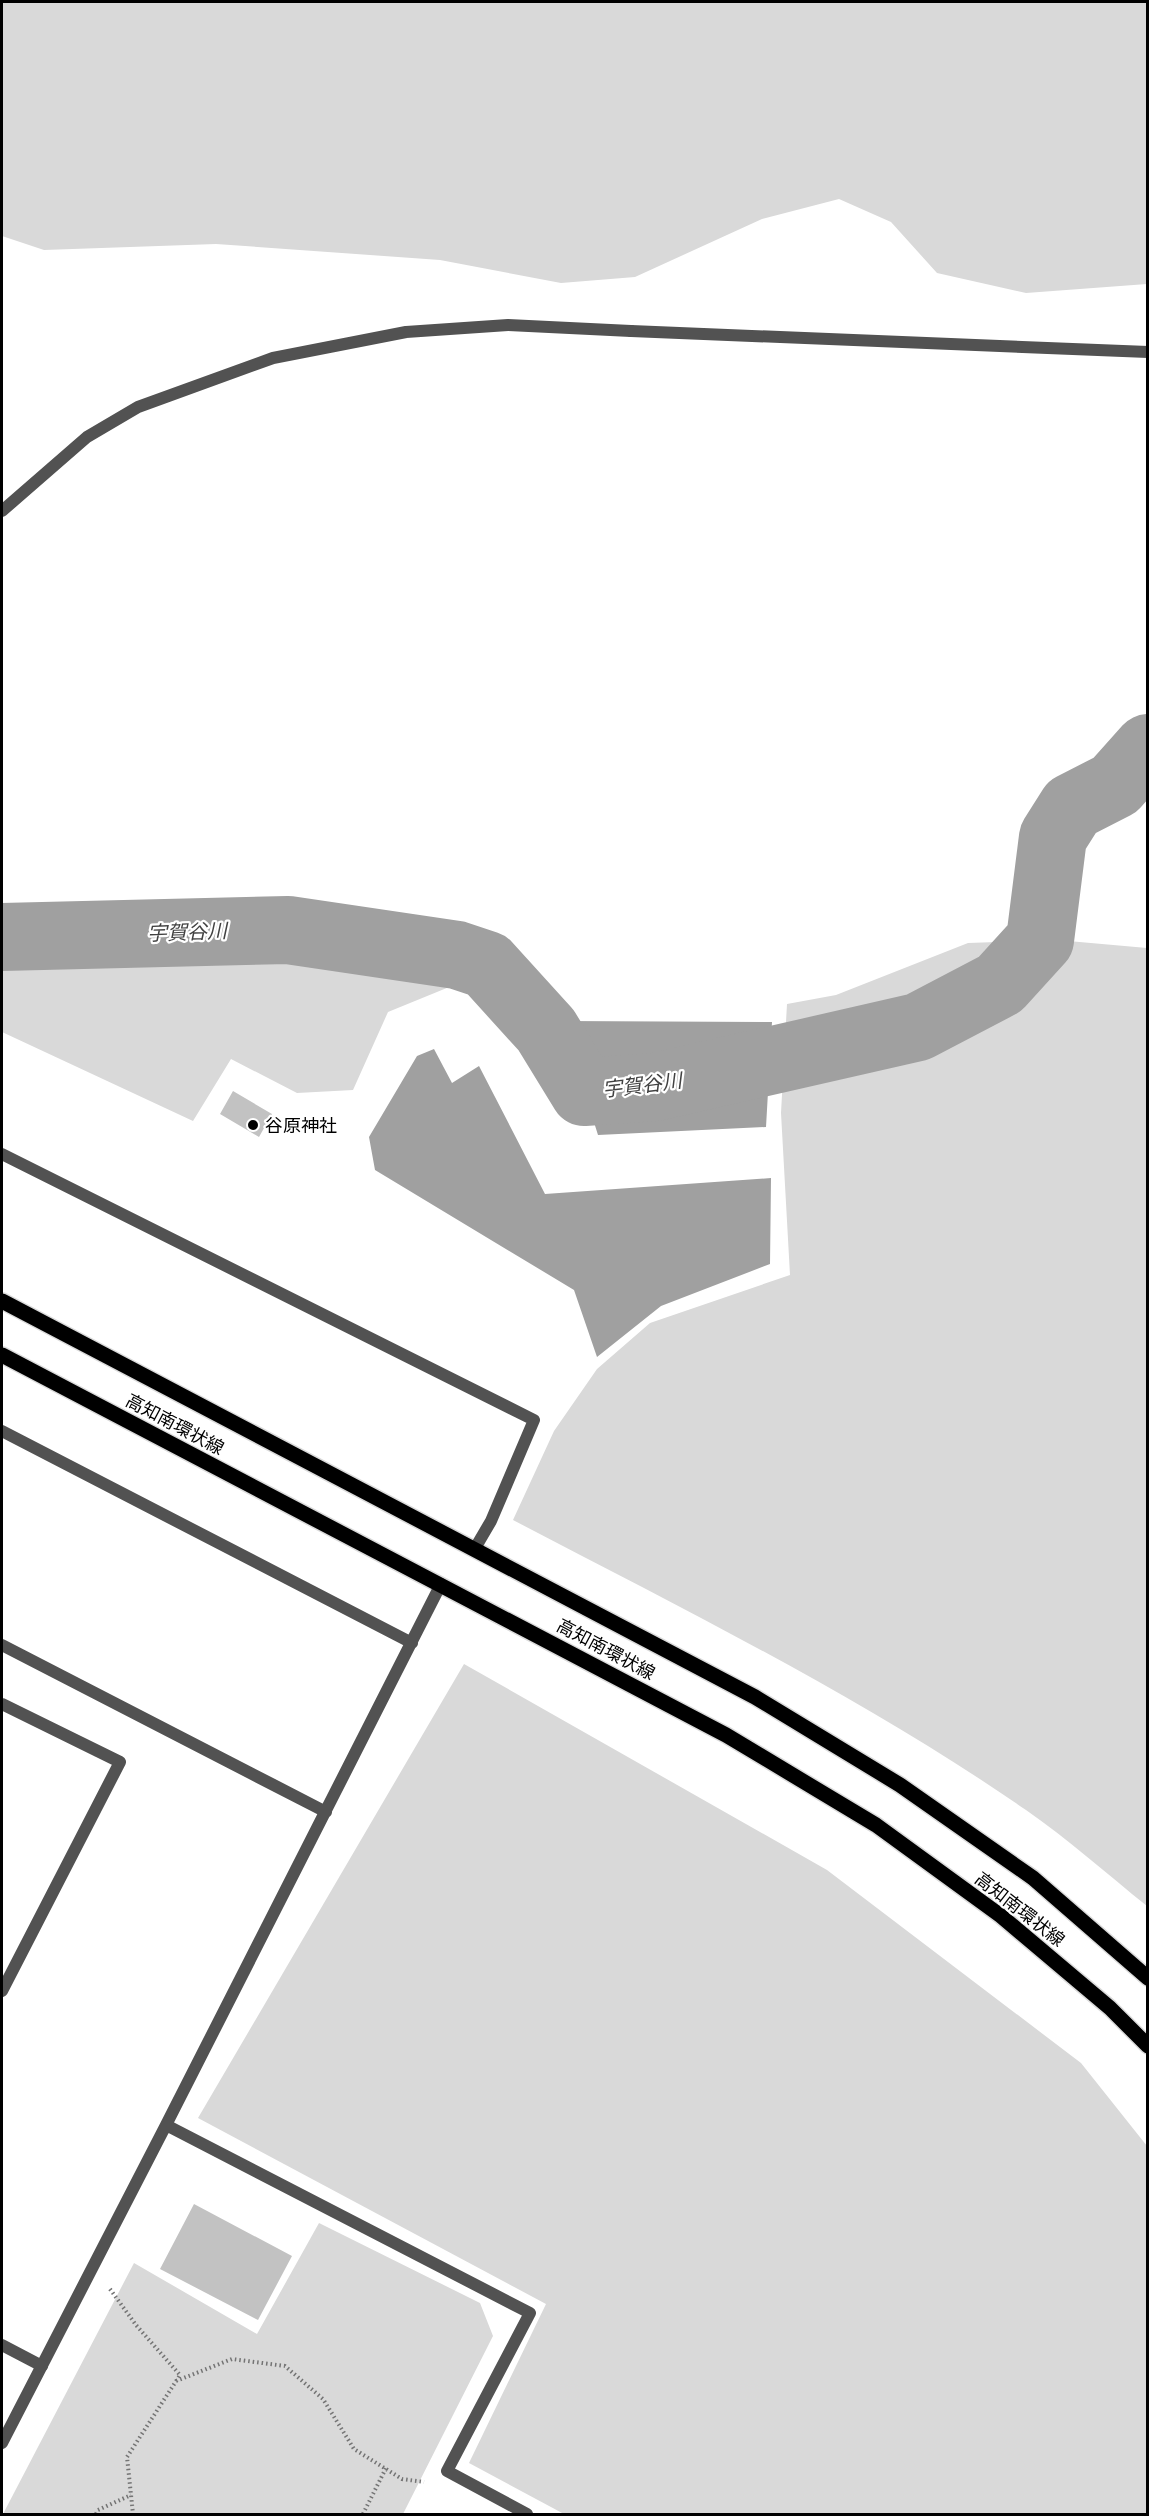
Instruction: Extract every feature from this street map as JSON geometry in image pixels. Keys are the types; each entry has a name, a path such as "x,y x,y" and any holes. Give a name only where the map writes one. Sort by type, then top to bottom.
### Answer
{"main road":[{"name":"高知南環状線","path":"2,1301 755,1697 900,1785 1033,1878 1148,1978"},
{"name":"高知南環状線","path":"2,1355 726,1735 876,1825 1001,1916 1110,2008 1148,2046"}],"street":[{"path":"2,511 87,437 138,407 273,358 406,332 508,326 1148,352"},
{"path":"2,1154 534,1420 491,1521 474,1550"},
{"path":"2,1431 412,1643"},
{"path":"2,2443 441,1584"},
{"path":"2,1645 326,1812"},
{"path":"2,1704 120,1762 2,1991"},
{"path":"166,2125 530,2313 447,2471 527,2514"},
{"path":"2,2345 42,2366"}],"path":[{"path":"92,2268 106,2282 136,2325 180,2375 127,2457 133,2514"},
{"path":"176,2381 232,2360 285,2366 323,2399 354,2449 402,2479 426,2482 447,2471"},
{"path":"363,2514 386,2468"},
{"path":"96,2514 98,2510 131,2495"}],"shaded area":[{"path":"2,2 1147,2 1147,284 1026,293 937,273 891,222 839,199 762,219 635,277 561,283 440,260 216,244 44,250 2,236"},
{"path":"1057,940 1147,948 1147,1906 1042,1821 902,1730 774,1657 513,1520 554,1431 597,1369 650,1323 790,1275 781,1113 787,1004 836,995 968,943"},
{"path":"265,948 440,968 459,983 388,1012 353,1090 297,1093 231,1059 193,1121 2,1032 2,949"},
{"path":"464,1664 827,1870 1081,2063 1147,2146 1147,2514 564,2514 469,2463 546,2304 198,2118"},
{"path":"319,2223 480,2303 493,2336 403,2514 3,2514 134,2263 257,2334"}],"water":[{"path":"562,1021 772,1022 766,1127 598,1135"},
{"path":"434,1049 452,1083 479,1066 545,1194 771,1178 770,1264 661,1306 597,1357 574,1290 375,1170 369,1137 417,1056"}],"building":[{"name":"谷原神社","path":"233,1091 272,1114 259,1137 220,1114"},
{"path":"194,2204 292,2256 258,2320 160,2269"}],"waterway":[{"name":"宇賀谷川","path":"2,937 288,930 457,955 487,965 546,1030 584,1092 655,1087 918,1027 1000,984 1040,940 1053,837 1072,807 1115,785 1148,748"}],"place":[{"name":"谷原神社","path":"253,1125"}]}
